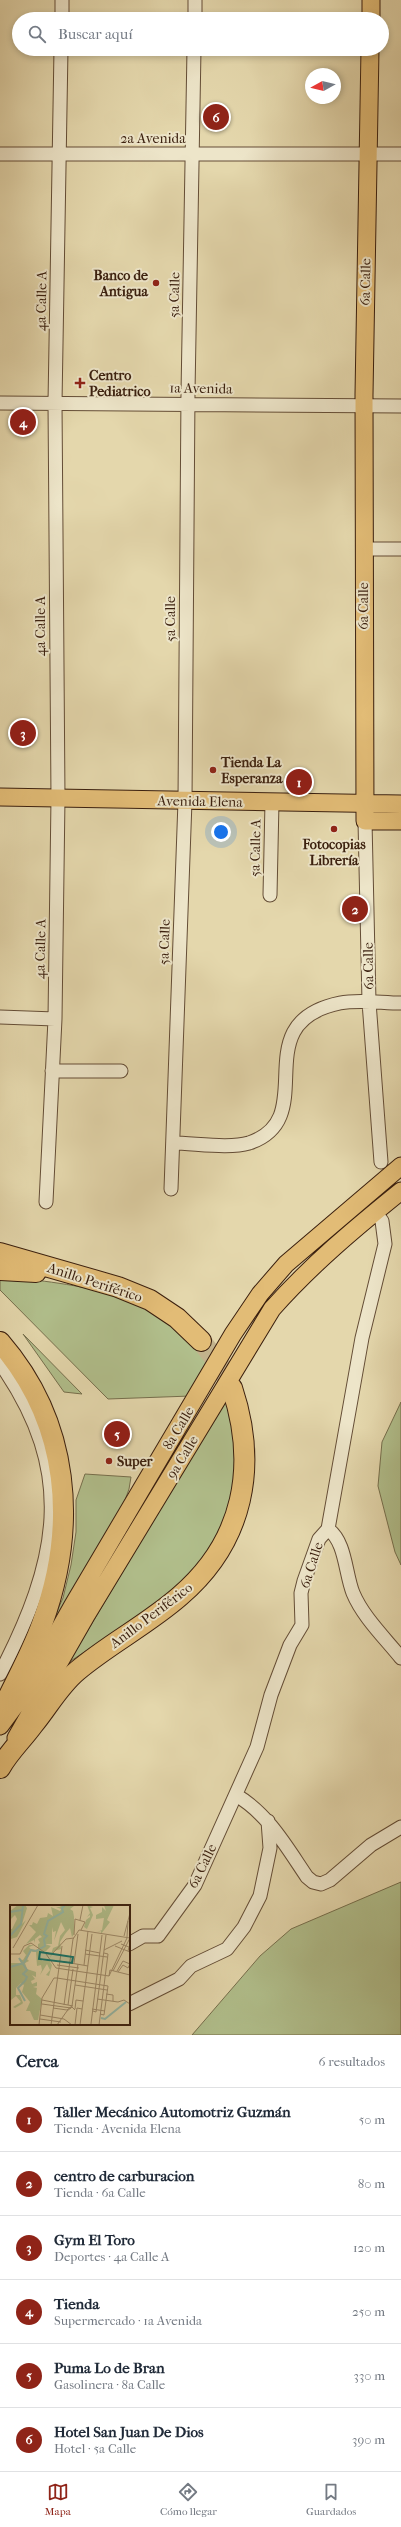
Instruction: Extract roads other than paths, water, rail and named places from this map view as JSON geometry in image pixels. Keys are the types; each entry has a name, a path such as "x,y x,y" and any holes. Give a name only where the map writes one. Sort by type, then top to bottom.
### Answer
{"highway":[{"name":"Anillo Periférico","path":"0,1253 77,1275 150,1300 177,1318 201,1341"},
{"path":"0,1270 77,1275"},
{"path":"0,1342 30,1385 47,1422 57,1456 63,1495 64,1527 57,1571 42,1625 17,1659 0,1714"},
{"name":"Anillo Periférico","path":"3,1763 76,1672 179,1597 199,1578 217,1556 230,1531 246,1474 245,1442 241,1415 232,1388"}],"main road":[{"path":"370,12 371,0"},
{"name":"6a Calle","path":"365,821 363,549 367,154 370,56"},
{"name":"Avenida Elena","path":"0,797 401,804"},
{"path":"365,821 401,821"},
{"name":"8a Calle","path":"0,1726 20,1699 73,1605 233,1334 260,1294 286,1264 401,1166"},
{"name":"9a Calle","path":"3,1763 29,1711 272,1309 298,1280 332,1247 401,1191"}],"street":[{"path":"62,0 62,12"},
{"path":"195,0 195,12"},
{"name":"4a Calle A","path":"46,1202 55,1019 58,798 55,403 61,56"},
{"name":"5a Calle","path":"171,1189 185,801 188,404 194,56"},
{"name":"2a Avenida","path":"0,154 401,154"},
{"name":"1a Avenida","path":"0,403 401,406"},
{"path":"363,549 401,549"},
{"name":"5a Calle A","path":"270,895 272,802"},
{"name":"6a Calle","path":"365,821 369,1002 381,1162"},
{"path":"173,1143 248,1143 266,1134 276,1121 285,1104 287,1051 292,1034 303,1018 316,1011 341,1003 401,1003"},
{"path":"0,1017 55,1019"},
{"path":"52,1071 121,1071"},
{"name":"6a Calle","path":"130,1943 143,1936 158,1936 195,1885 257,1747 271,1695 290,1645 302,1625 301,1593 319,1539 328,1529 362,1338 384,1244 382,1221 375,1212"},
{"path":"0,1362 17,1387 36,1427 46,1467 52,1500 49,1543 38,1591 17,1659 0,1674"},
{"path":"328,1529 337,1537 341,1546 347,1578 354,1596 364,1612 401,1658"},
{"path":"236,1794 252,1805 268,1821 307,1876 313,1882 321,1884 330,1880 371,1845 401,1827"},
{"path":"130,2004 179,1979 191,1966 227,1949 244,1927 260,1896 270,1848 268,1821"}],"tunnel":[{"path":"201,1341 219,1364 232,1388"}],"place":[{"name":"Hotel San Juan De Dios","path":"216,117"},
{"name":"Banco de Antigua","path":"156,283"},
{"name":"Centro Pediatrico","path":"80,383"},
{"name":"Tienda","path":"23,422"},
{"name":"Gym El Toro","path":"23,733"},
{"name":"Tienda La Esperanza","path":"213,770"},
{"name":"Taller Mecánico Automotriz Guzmán","path":"299,782"},
{"name":"Fotocopias Librería","path":"334,829"},
{"name":"centro de carburacion","path":"355,909"},
{"name":"Puma Lo de Bran","path":"117,1434"},
{"name":"Super","path":"109,1461"}]}
